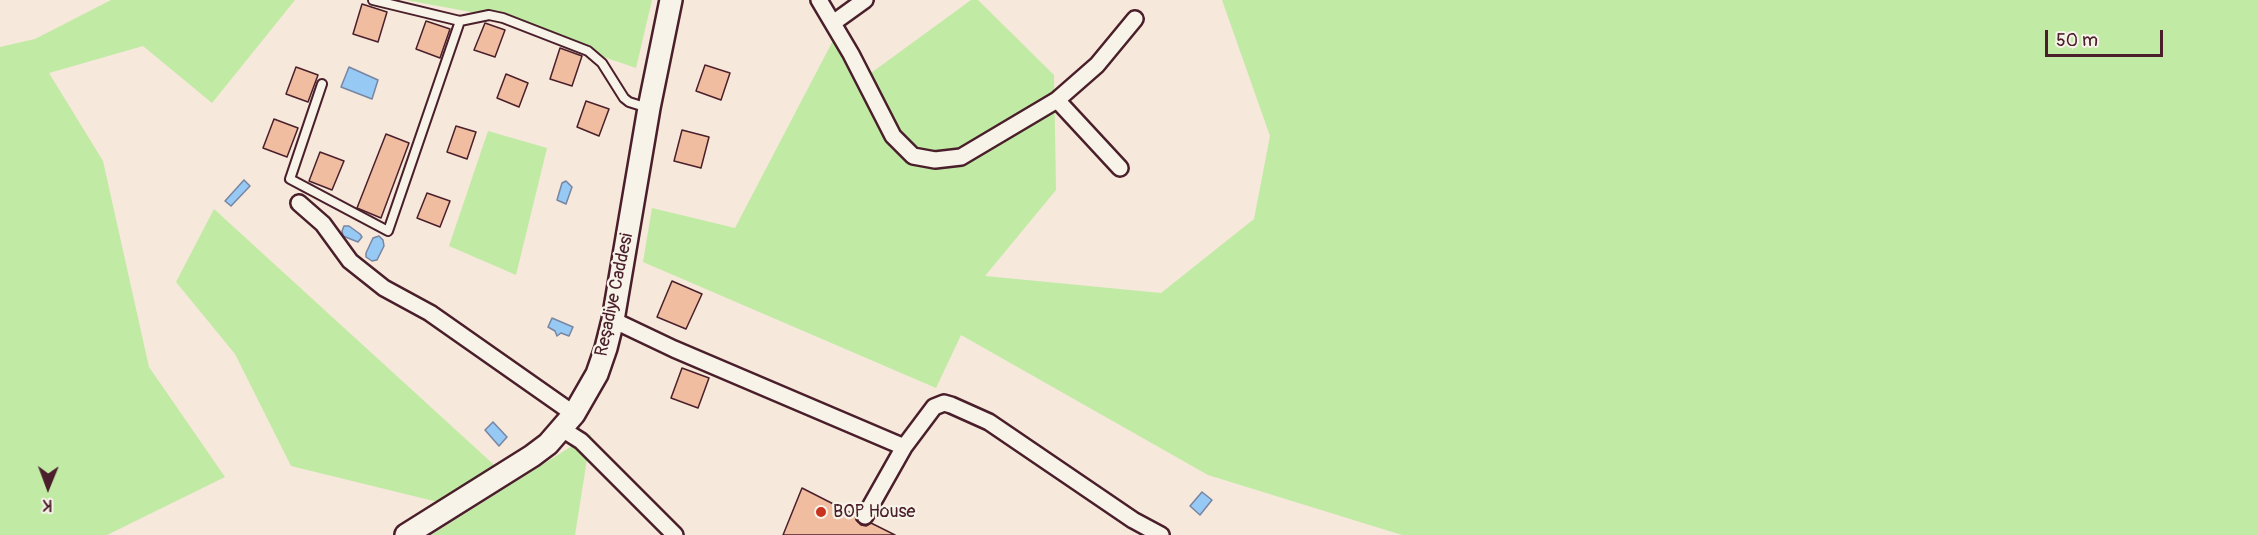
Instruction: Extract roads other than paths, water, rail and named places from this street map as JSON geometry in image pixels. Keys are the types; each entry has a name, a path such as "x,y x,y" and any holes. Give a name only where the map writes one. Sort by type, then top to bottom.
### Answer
{"street":[{"name":"Reşadiye Caddesi","path":"406,535 532,456 568,421 597,374 613,320 649,108 671,0"},
{"path":"819,0 893,136 913,156 935,160 961,157 1057,100 1097,65 1135,19"},
{"path":"833,23 865,0"},
{"path":"1057,100 1120,168"},
{"path":"299,203 323,224 350,261 384,288 430,313 568,421 580,441 675,535"},
{"path":"613,320 674,349 904,447"},
{"path":"865,516 904,447 934,407 944,403 989,422 1133,520 1161,535"}],"lane":[{"path":"373,0 460,21 489,15 502,18 588,51 602,63 624,98 629,102 649,108"},
{"path":"322,84 290,179 388,231 460,21"}],"water":[{"path":"349,67 378,80 372,99 341,87"},
{"path":"244,180 250,186 231,206 225,201"},
{"path":"566,181 572,187 566,204 557,200 562,183"},
{"path":"344,226 349,226 360,234 362,237 358,242 343,236"},
{"path":"379,236 384,246 377,260 372,261 366,257 366,253 373,238"},
{"path":"552,318 573,327 569,336 561,333 557,336 555,331 548,327"},
{"path":"493,422 507,437 499,446 485,430"},
{"path":"1202,492 1212,500 1200,515 1190,506"}],"place":[{"name":"BOP House","path":"821,512"}]}
